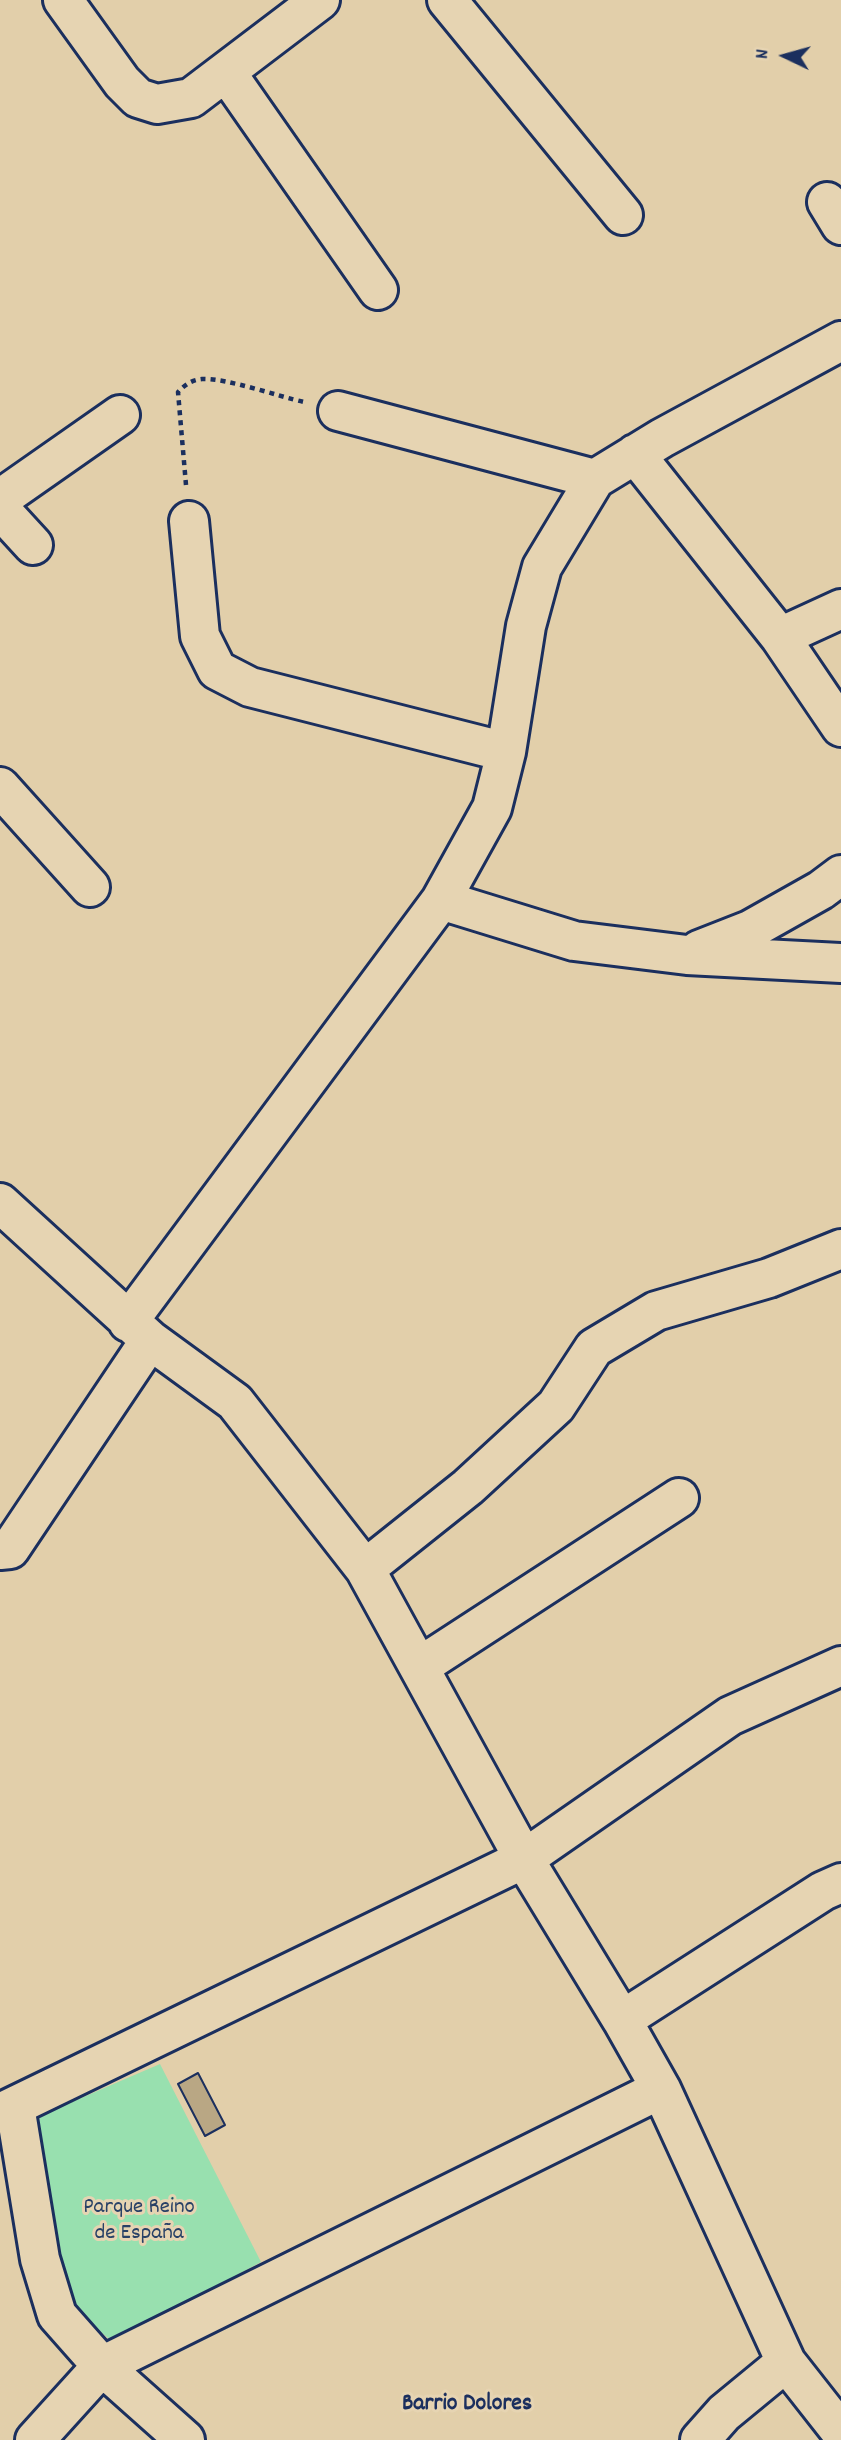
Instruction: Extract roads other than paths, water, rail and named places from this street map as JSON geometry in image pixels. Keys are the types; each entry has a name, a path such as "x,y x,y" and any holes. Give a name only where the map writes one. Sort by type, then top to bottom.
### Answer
{"street":[{"path":"63,0 122,82 138,99 157,104 191,98 320,0"},
{"path":"447,0 623,215"},
{"path":"226,72 378,290"},
{"path":"0,1550 10,1549 139,1331 441,900 492,808 506,752 526,626 542,567 594,479 841,341"},
{"path":"338,411 594,479"},
{"path":"0,499 120,415"},
{"path":"635,454 780,638 841,727"},
{"path":"0,509 33,545"},
{"path":"189,521 200,636 217,670 250,687 506,752"},
{"path":"780,638 841,609"},
{"path":"0,787 90,887"},
{"path":"687,954 750,930 821,890 841,875"},
{"path":"441,900 574,941 687,954 841,963"},
{"path":"0,1203 139,1331 235,1402 365,1569 524,1858 661,2089 786,2362 841,2432"},
{"path":"365,1569 468,1487 556,1406 594,1348 656,1311 769,1278 841,1249"},
{"path":"419,1667 679,1498"},
{"path":"185,2440 102,2366 57,2315 40,2259 8,2109 524,1858 730,1716 841,1666"},
{"path":"622,2020 835,1895"},
{"path":"35,2440 102,2366 661,2089"},
{"path":"700,2440 724,2413 786,2362"}],"district":[{"name":"Barrio Dolores","path":"467,2406"}],"park label":[{"name":"Parque Reino de España","path":"139,2222"}]}
